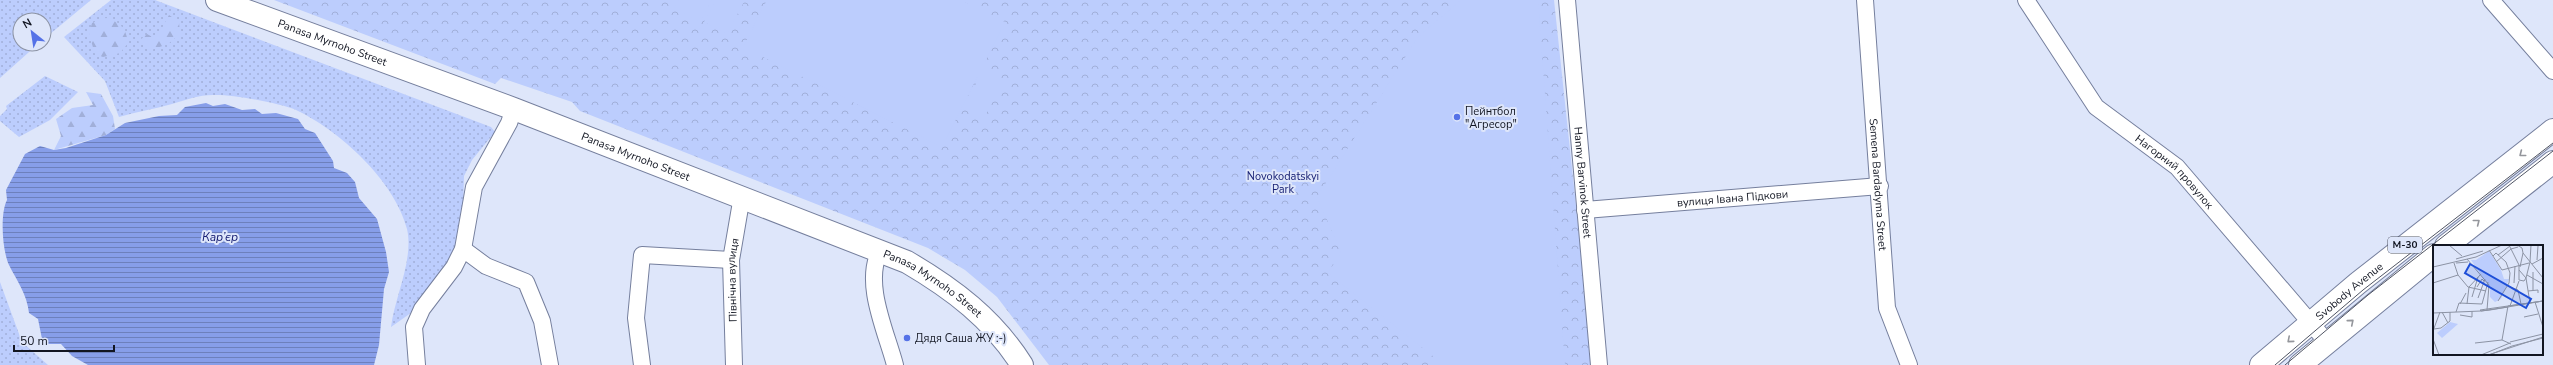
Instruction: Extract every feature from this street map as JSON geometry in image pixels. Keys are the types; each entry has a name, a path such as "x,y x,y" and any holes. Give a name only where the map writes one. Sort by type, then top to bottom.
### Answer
{"main road":[{"name":"Panasa Myrnoho Street","path":"217,0 514,109 742,196 880,251 926,273 968,303 995,327 1022,365"},
{"name":"Svobody Avenue","path":"2261,365 2310,323 2553,130"},
{"path":"2447,245 2553,162"},
{"name":"М-30","path":"2300,365 2433,256"}],"street":[{"name":"Hanny Barvinok Street","path":"1567,0 1599,365"},
{"name":"Semena Bardadyma Street","path":"1865,0 1880,186 1887,308 1909,365"},
{"name":"Нагорний провулок","path":"2026,0 2096,107 2177,167 2327,342"},
{"path":"2491,0 2553,71"},
{"path":"417,365 414,327 422,309 454,267 463,249 474,187 510,123 514,109"},
{"name":"вулиця Івана Підкови","path":"1585,210 1880,186"},
{"name":"Північна вулиця","path":"734,365 731,260 742,196"},
{"path":"463,249 486,266 526,282 542,321 550,365"},
{"path":"880,251 874,263 872,284 895,365"},
{"path":"642,365 636,318 642,255 731,260"}],"green space":[{"path":"0,0 91,0 52,32 52,12 12,12 12,52 29,52 0,78"},
{"path":"111,0 155,0 491,127 495,132 472,160 464,176 462,242 436,290 408,315 391,327 408,253 407,229 401,211 391,193 363,159 330,130 313,119 289,107 243,97 221,95 197,97 119,117 105,81 64,37"},
{"name":"Novokodatskyi Park","path":"274,0 1554,0 1593,365 1049,365 997,297 965,270 928,248 580,111 572,102 501,78 495,84"},
{"path":"679,0 712,0 700,22 674,8"},
{"path":"716,0 745,0 727,34 704,22"},
{"path":"767,0 961,0 1005,22 942,147 743,47"},
{"name":"Пейнтбол \"Агресор\"","path":"1461,0 1538,0 1565,365 1434,365 1434,357 1328,273 1341,252 1317,197 1418,37"},
{"path":"169,15 179,22 180,34 168,44 151,50 138,42 147,34 156,39"},
{"path":"106,18 115,21 122,26 126,33 128,43 120,53 103,57 95,54 89,34 92,23"},
{"path":"982,72 1002,82 985,116 965,106"},
{"path":"45,76 78,92 50,120 19,137 0,121 0,116 7,109 6,106"},
{"path":"86,92 101,94 113,116 115,129 106,135 54,150 61,136 56,119 72,108 93,105"},
{"path":"0,282 22,342 48,365 0,365"}],"water":[{"name":"Кар’єр","path":"206,103 213,106 225,104 242,110 255,109 262,114 276,113 298,119 305,129 315,133 333,161 334,168 347,173 355,182 359,198 377,219 386,252 389,272 384,289 379,345 374,365 88,365 72,356 61,344 43,344 38,319 29,313 24,294 9,265 3,241 3,214 7,200 6,190 25,154 40,146 54,150 66,148 106,135 125,123 159,116 177,115 185,107"}],"tram line":[{"path":"2275,365 2363,290 2553,143"},
{"path":"2285,365 2368,295 2553,151"}],"place":[{"name":"Пейнтбол \"Агресор\"","path":"1457,117"},
{"name":"Дядя Саша ЖУ :-)","path":"907,338"}]}
